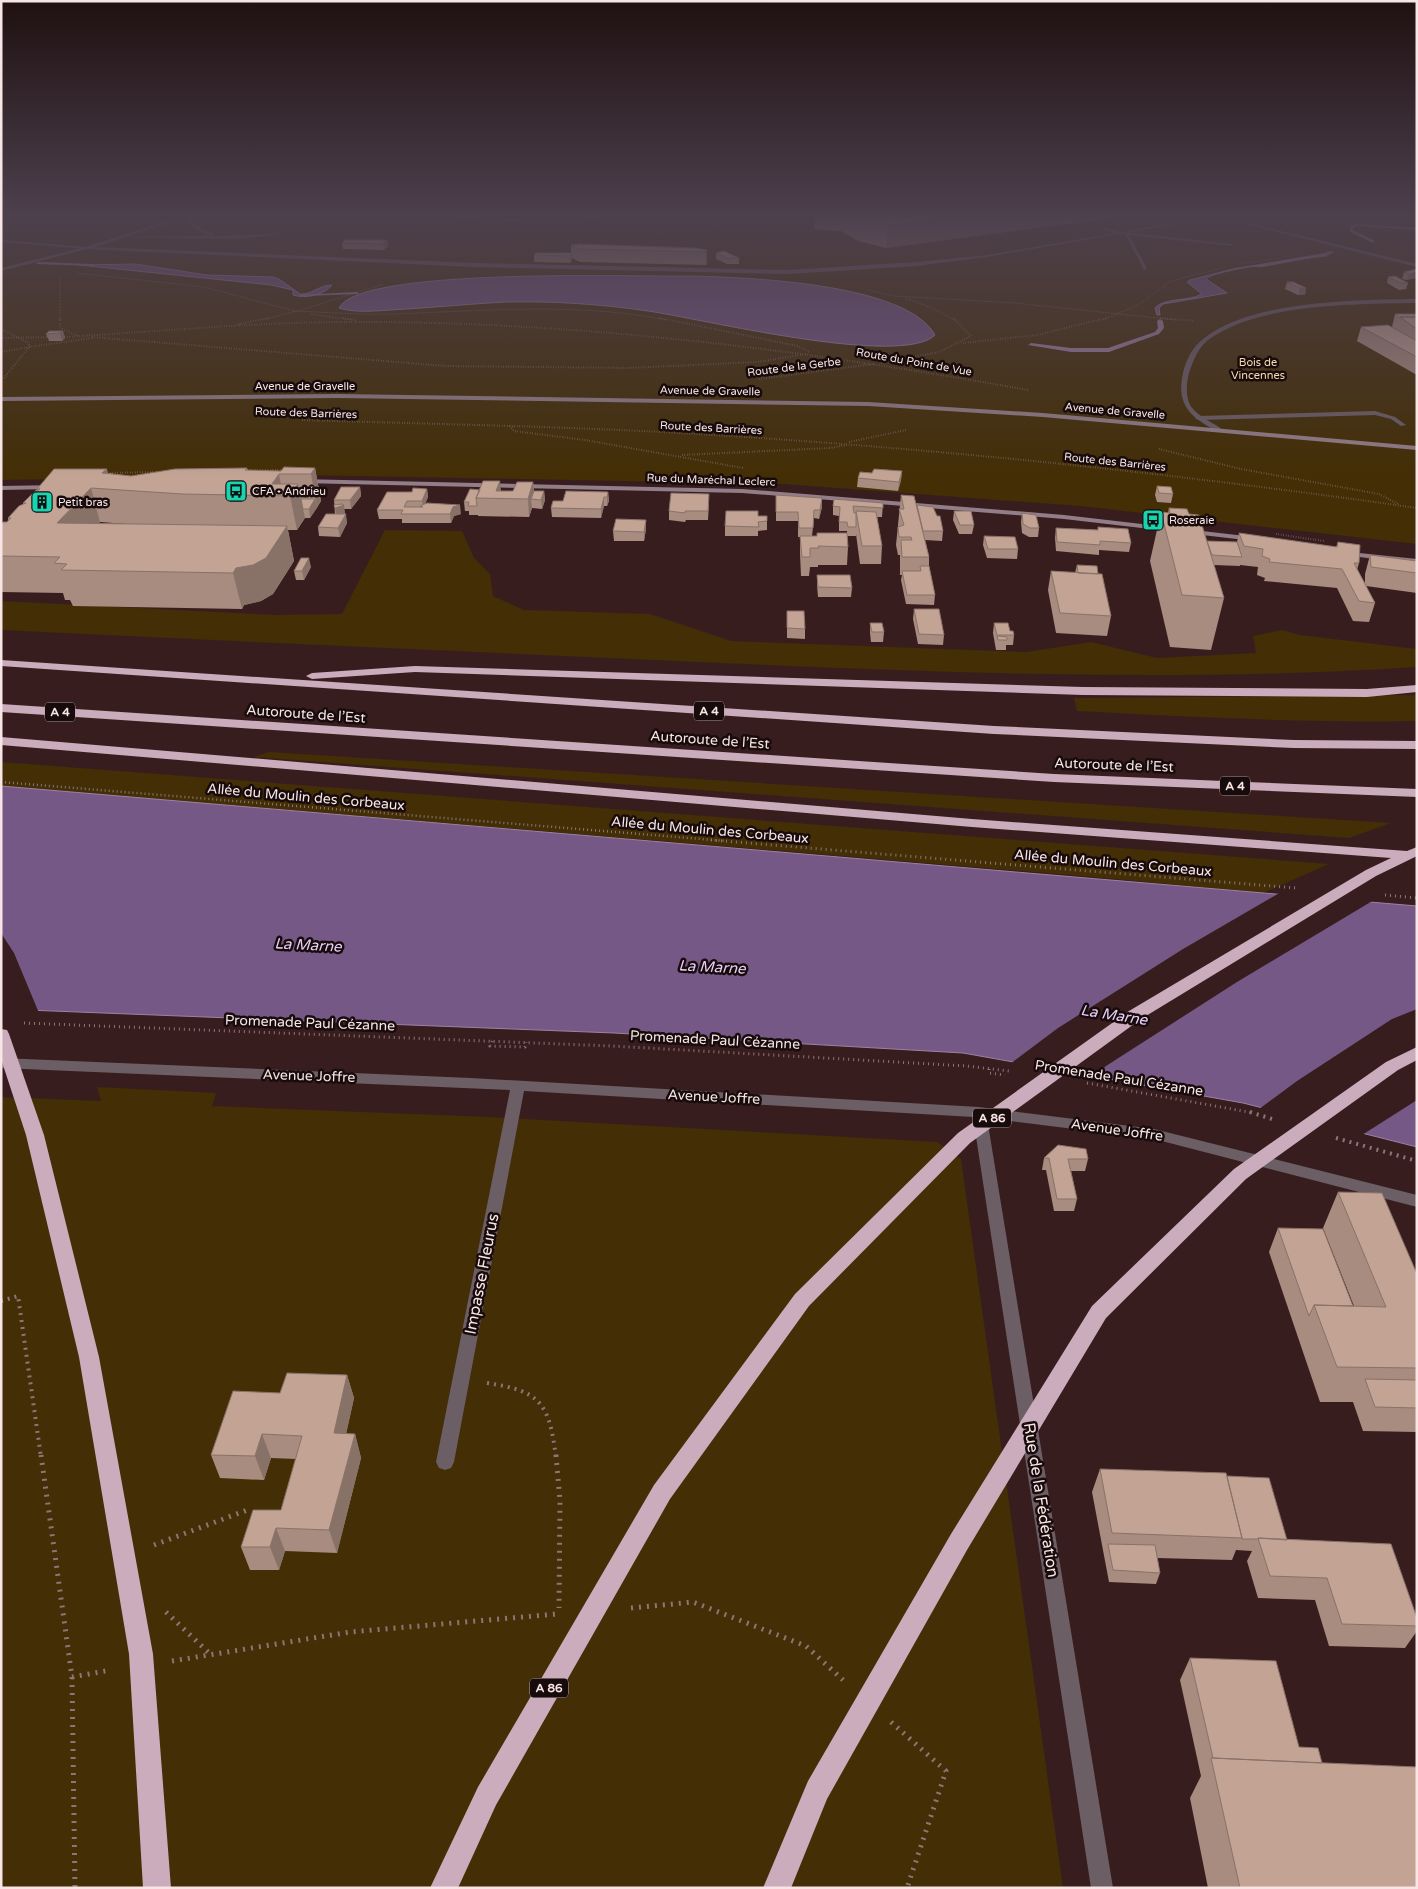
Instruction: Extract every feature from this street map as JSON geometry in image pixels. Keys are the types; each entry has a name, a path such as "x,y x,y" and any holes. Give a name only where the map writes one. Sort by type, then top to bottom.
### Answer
{"highway":[{"name":"Autoroute de l’Est","path":"1,663 264,680 452,695 994,730 1294,744 1417,745"},
{"path":"264,680 415,668 1083,692 1367,693 1417,688"},
{"name":"Autoroute de l’Est","path":"1,708 1054,778 1417,793"},
{"path":"1,741 972,823 1417,856"},
{"name":"A 86","path":"444,1888 487,1796 662,1492 802,1300 964,1138 1135,1015 1371,874 1417,851"},
{"path":"9,1028 90,1357 142,1654 157,1888"},
{"path":"777,1888 817,1790 959,1542 1099,1312 1240,1174 1336,1104 1417,1052"}],"street":[{"path":"1221,431 1198,418 1188,409 1184,402 1187,368 1205,340 1230,326 1262,315 1309,308 1417,301"},
{"name":"Avenue de Gravelle","path":"1,399 338,396 835,403 976,410 1417,448"},
{"path":"1198,418 1375,413 1393,418 1403,425"},
{"name":"Rue du Maréchal Leclerc","path":"287,481 742,491 1064,516 1260,540"},
{"path":"1,488 65,487"},
{"path":"1336,552 1417,562"},
{"name":"Avenue Joffre","path":"1,1063 518,1086 979,1112 1154,1134 1417,1200"},
{"name":"Impasse Fleurus","path":"445,1462 518,1086"},
{"name":"Rue de la Fédération","path":"979,1112 1102,1888"}],"path":[{"path":"60,300 60,328 79,336 446,366 628,368 757,362 812,354"},
{"path":"253,300 293,311 368,322"},
{"path":"228,326 330,300"},
{"path":"910,300 921,303 952,318 968,330 971,336 962,343"},
{"path":"943,300 1039,305 1230,326"},
{"path":"1118,315 1146,300"},
{"path":"293,311 390,314 500,308 574,308 654,317 798,346 812,354"},
{"name":"Route de la Gerbe","path":"757,379 879,363 938,351 962,343 1037,335 1118,315"},
{"name":"Route du Point de Vue","path":"1,338 108,335 228,326 368,322 586,331 812,354 879,363 1031,391"},
{"path":"1,329 29,343 29,347"},
{"path":"1,352 108,335"},
{"path":"1,382 29,347"},
{"name":"Route des Barrières","path":"301,420 676,433 851,444 1192,478 1417,508"},
{"path":"510,426 514,431 673,455 749,469"},
{"path":"673,455 830,448 851,444"},
{"path":"1156,448 1241,469 1379,494 1401,505"},
{"name":"Allée du Moulin des Corbeaux","path":"1,782 1298,888"},
{"path":"1377,894 1417,898"},
{"name":"Promenade Paul Cézanne","path":"9,1028 526,1042 1018,1073"},
{"name":"Promenade Paul Cézanne","path":"1086,1083 1243,1110 1279,1121"},
{"path":"1334,1137 1417,1162"},
{"path":"1,1301 18,1296 72,1677 75,1888"},
{"path":"462,1378 524,1390 539,1401 550,1424 559,1477 558,1614"},
{"path":"151,1552 155,1543 250,1509"},
{"path":"626,1608 693,1602 806,1646 850,1686"},
{"path":"161,1603 165,1612 211,1654"},
{"path":"164,1662 350,1632 568,1613"},
{"path":"72,1677 118,1669"},
{"path":"887,1719 946,1771 907,1888"}],"green space":[{"name":"Bois de Vincennes","path":"1,300 1417,300 1417,544 1080,506 783,484 301,475 1,480"},
{"path":"385,530 462,531 474,558 490,574 493,596 524,610 650,614 731,641 1026,652 1091,642 1157,658 1256,653 1253,636 1282,630 1300,635 1417,649 1417,667 1232,674 1139,675 954,672 1,630 1,601 276,615 342,614"},
{"path":"1417,695 1417,721 1247,719 1077,711 1074,698"},
{"path":"269,752 1391,823 1349,838 254,757"},
{"path":"1,762 1329,864 1263,893 1094,877 1,786"},
{"path":"97,1087 216,1093 212,1106 489,1117 937,1142 961,1159 1063,1888 1,1888 1,1097 101,1101"}],"water":[{"path":"350,300 880,300 918,317 935,335 915,344 883,346 842,344 797,338 648,311 612,306 559,303 505,302 371,311 351,311 339,308"},
{"path":"1185,300 1163,304 1159,308 1160,315 1157,315 1155,308 1165,302"},
{"name":"La Marne","path":"1,786 1417,906 1417,1147 1243,1103 963,1053 614,1033 1,1009"}],"pier":[{"path":"1281,892 1374,900 1237,982 1106,1066 1091,1079 1010,1064 1058,1028 1183,949"},
{"path":"1,933 14,953 39,1013 1,1012"},
{"path":"1417,1009 1417,1100 1362,1135 1259,1109 1297,1081 1392,1019"}],"building":[{"path":"1395,314 1417,314 1417,318 1400,318"},
{"path":"1400,317 1417,318 1417,329"},
{"path":"1388,325 1417,341 1417,357 1361,327"},
{"path":"49,331 63,331 46,334"},
{"path":"284,467 315,468 311,474 279,474 272,484 298,484 290,496 182,494 91,488 57,523 287,526 266,558 253,565 236,568 233,573 61,570 67,564 54,563 60,557 1,556 1,524 7,522 11,518 8,518 19,506 26,503 23,503 40,489 37,489 54,469 107,469 102,473 131,476 175,469 247,468 245,470 281,471"},
{"path":"874,469 902,471 899,482 858,478 860,472 872,473"},
{"path":"483,481 500,481 496,491 513,491 517,482 533,482 528,499 476,498"},
{"path":"1157,486 1171,487 1173,494 1159,493"},
{"path":"341,487 360,487 350,500 334,500"},
{"path":"413,488 427,489 422,501 407,501 404,507 423,507 420,506 427,503 460,505 453,507 450,514 401,514 403,510 377,510 387,492 412,492"},
{"path":"470,489 480,490 476,498 477,506 468,506 469,502 464,502"},
{"path":"534,491 544,491 541,500 531,499"},
{"path":"566,491 608,492 607,497 604,497 601,509 551,508 553,501 563,501"},
{"path":"671,493 709,494 708,511 685,511 685,513 669,511"},
{"path":"776,495 822,498 820,510 814,510 813,528 799,528 798,512 776,512"},
{"path":"901,495 914,496 929,557 902,557 901,540 912,540 911,537 899,537 898,527 904,525 899,509 904,509"},
{"path":"301,499 315,499 309,509 303,509"},
{"path":"834,499 883,503 883,508 853,506 854,513 856,513 856,527 848,527 847,522 839,522 840,507 833,506"},
{"path":"334,505 344,505 335,508"},
{"path":"917,505 933,507 937,516 940,516 943,531 923,531"},
{"path":"1169,508 1187,509 1189,514 1199,515 1224,598 1182,595 1161,512 1170,513"},
{"path":"726,511 758,511 758,516 767,516 767,521 758,522 759,527 725,526"},
{"path":"856,511 876,512 882,546 862,546"},
{"path":"954,511 971,511 974,525 960,525"},
{"path":"1022,513 1036,515 1039,528 1030,528 1023,524"},
{"path":"326,514 346,514 338,528 318,527"},
{"path":"616,519 646,520 644,532 613,531"},
{"path":"1098,527 1128,529 1131,543 1100,541 1100,545 1057,542 1056,528 1098,530"},
{"path":"817,533 847,533 848,547 818,546 819,548 810,548 810,557 802,557 800,536 817,536"},
{"path":"1239,533 1337,547 1338,542 1360,545 1359,563 1354,563 1375,603 1359,601 1342,569 1269,562 1270,559 1262,556 1263,549 1244,546"},
{"path":"984,536 1015,537 1018,549 988,549"},
{"path":"1207,541 1237,542 1242,557 1212,555"},
{"path":"1370,555 1417,561 1417,573 1371,567"},
{"path":"301,558 309,558 302,571 294,571"},
{"path":"1077,565 1097,566 1098,574 1078,573"},
{"path":"920,566 929,566 935,595 907,595 902,571 921,571"},
{"path":"1051,571 1102,574 1111,616 1060,613"},
{"path":"817,575 850,575 852,588 818,587"},
{"path":"914,609 939,609 944,635 919,634"},
{"path":"787,611 804,611 805,629 787,628"},
{"path":"870,623 882,623 884,632 872,632"},
{"path":"994,623 1008,623 1010,631 1013,631 1014,635 997,635"},
{"path":"997,636 1007,637 1007,640 998,640"},
{"path":"1058,1145 1086,1149 1088,1159 1068,1159 1077,1199 1057,1199 1049,1158 1044,1158"},
{"path":"1338,1192 1382,1193 1417,1274 1417,1368 1337,1367 1314,1305 1386,1307"},
{"path":"1278,1228 1323,1229 1353,1306 1314,1305 1309,1316"},
{"path":"287,1373 347,1375 334,1433 355,1434 329,1530 276,1528 270,1547 241,1547 253,1510 281,1510 302,1436 262,1434 255,1456 211,1455 233,1391 280,1393"},
{"path":"1365,1379 1417,1380 1417,1408 1375,1407"},
{"path":"1100,1469 1226,1473 1242,1538 1112,1533"},
{"path":"1227,1476 1269,1478 1287,1540 1242,1539"},
{"path":"1258,1538 1391,1544 1417,1618 1417,1626 1342,1624 1327,1578 1270,1576"},
{"path":"1108,1544 1155,1545 1160,1573 1113,1570"},
{"path":"1190,1658 1276,1661 1299,1747 1318,1748 1322,1763 1213,1758"},
{"path":"1211,1758 1417,1767 1417,1888 1240,1888"}],"waterway":[{"path":"1031,345 1071,350 1109,350 1157,333 1161,328 1160,321"}],"place":[{"name":"CFA - Andrieu","path":"236,491"},
{"name":"Petit bras","path":"42,502"},
{"name":"Roseraie","path":"1153,520"}]}
